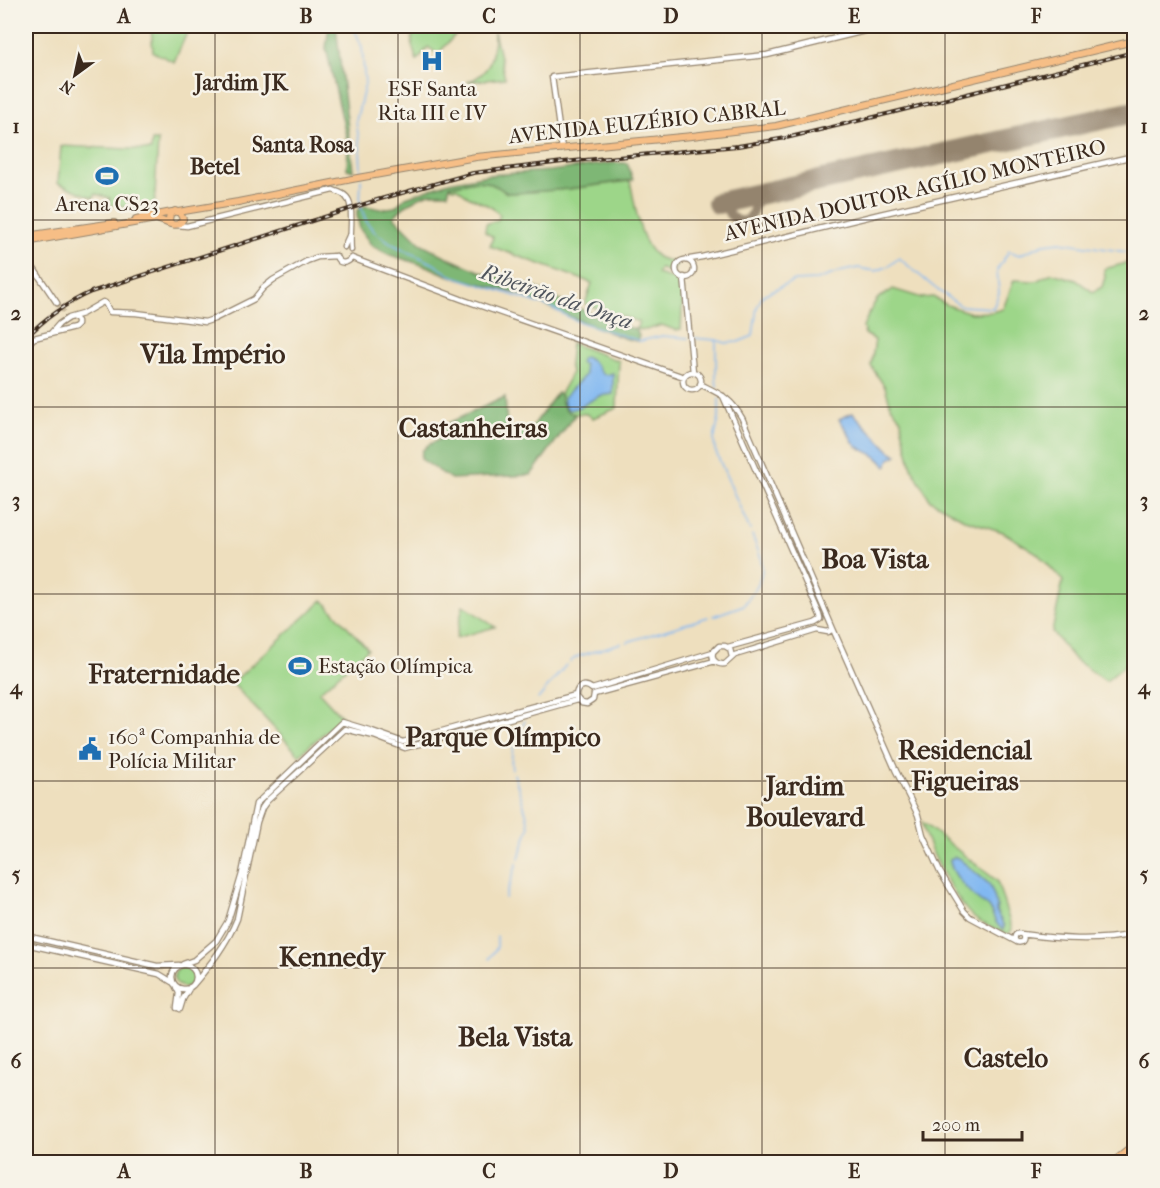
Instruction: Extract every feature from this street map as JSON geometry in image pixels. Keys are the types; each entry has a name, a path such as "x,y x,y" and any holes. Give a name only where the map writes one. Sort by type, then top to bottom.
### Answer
{"highway":[{"path":"1114,1162 1134,1146"}],"main road":[{"name":"AVENIDA EUZÉBIO CABRAL","path":"178,218 190,210 476,157 776,126 1134,41"},
{"path":"28,242 124,221 178,218"},
{"path":"28,242 156,219 178,218"}],"street":[{"path":"562,149 552,77 767,55 885,26"},
{"name":"AVENIDA DOUTOR AGÍLIO MONTEIRO","path":"684,260 1134,156"},
{"path":"178,218 187,226 333,190 344,194 349,200 352,258"},
{"path":"178,218 198,223"},
{"path":"344,247 350,233"},
{"path":"28,242 27,259 57,303"},
{"path":"351,250 344,247 338,249 336,256 338,261 343,263 352,258"},
{"path":"51,333 68,318 104,303 110,312 205,322 254,299 273,280 308,261 318,257 336,256"},
{"name":"AVENIDA DOUTOR AGÍLIO MONTEIRO","path":"684,277 693,272 693,266 702,257"},
{"path":"352,258 461,299 684,377"},
{"path":"693,266 690,261 684,260 676,267 679,275 684,277 693,372"},
{"path":"64,312 68,318"},
{"path":"26,346 34,338 76,327 82,314"},
{"path":"68,318 75,318 78,323"},
{"path":"68,318 67,326 71,329"},
{"path":"693,372 699,376 700,384 697,388 689,389 684,383 684,377 687,373 693,372"},
{"path":"700,384 723,396 736,407 742,418 833,629 918,815 923,835 940,872 964,911 976,921 1019,943"},
{"path":"723,396 788,542 820,620 821,630"},
{"path":"593,692 713,652 722,645 728,647 815,623 828,616"},
{"path":"713,652 712,657 715,661 725,664 732,657 753,649 817,630 828,632 833,629"},
{"path":"728,647 732,657"},
{"path":"593,692 715,661"},
{"path":"586,686 593,692 593,700 589,703 581,704 576,697 580,687 586,686"},
{"path":"26,936 157,966 181,965 190,966 196,977 179,1008 179,993 171,974 175,967 181,965 194,960 216,941 228,921 242,874 256,804 342,722 403,742 576,697"},
{"path":"26,944 159,974 182,989 191,986 225,944 237,919 257,822 262,808 283,785 345,729 374,736 405,748 576,697"},
{"path":"1007,937 1019,934 1065,939 1096,939 1134,934"},
{"path":"1019,934 1024,939 1019,943"},
{"path":"1019,943 1032,936"}],"green space":[{"path":"151,26 190,26 174,62 153,52"},
{"path":"329,26 336,26 353,171 347,169 348,144 326,48"},
{"path":"415,26 463,26 438,54 428,47 417,61 412,44"},
{"path":"494,32 505,78 467,82 475,79 490,63"},
{"name":"Arena CS23","path":"152,141 158,141 154,212 108,204 110,198 95,194 94,198 58,183 61,146 151,150"},
{"path":"627,163 633,180 569,189 517,193 507,193 487,182 475,181 450,186 448,193 432,193 422,196 394,217 420,243 453,260 484,273 525,284 546,292 569,306 636,329 639,336 637,341 570,317 523,295 447,275 390,255 372,246 360,229 357,210 366,206 380,209 395,207 406,197 449,182 488,175 550,171"},
{"path":"475,181 487,182 507,193 569,189 630,181 646,243 658,257 677,263 673,271 668,272 660,268 657,274 680,283 683,293 681,329 675,330 662,325 646,330 636,329 639,322 585,304 592,283 490,246 493,237 485,232 486,224 498,220 500,215 491,207 450,186"},
{"path":"1134,261 1134,658 1106,681 1074,659 1052,632 1063,581 1037,553 1003,532 966,520 930,500 912,468 901,419 891,406 885,387 871,366 875,340 865,334 863,327 877,299 893,289 922,298 933,297 947,305 971,313 992,312 1003,309 1014,280 1036,281 1052,273 1076,280 1093,292 1102,287 1105,277 1104,269"},
{"path":"571,343 619,361 617,408 593,418 566,410 560,394 571,372 569,364"},
{"path":"557,393 560,394 566,409 575,415 531,475 451,479 421,459 422,451 428,445 442,438 442,426 505,397 507,426 512,430 530,430"},
{"name":"Estação Olímpica","path":"323,600 368,649 319,692 342,717 299,755 232,683"},
{"path":"463,605 495,627 456,638"},
{"path":"922,822 997,881 1012,929 1010,933 1007,934 980,922 961,903 936,860"},
{"path":"184,967 191,970 194,977 191,984 184,987 177,984 174,977 177,970"}],"water":[{"path":"585,357 594,363 603,374 613,373 613,394 599,396 578,408 569,410 564,404 564,398 585,375 584,365 580,362"},
{"path":"853,413 890,451 897,455 890,459 886,467 876,457 853,442 840,421 839,419"},
{"path":"954,857 989,884 997,906 996,911 1004,926 1003,930 987,906 979,901 956,876 950,859"}],"waterway":[{"name":"Ribeirão da Onça","path":"353,26 362,47 365,84 356,121 361,175"},
{"name":"Ribeirão da Onça","path":"361,179 360,205 367,223 375,232 394,245 434,264 450,275 550,307 574,320 640,341 662,336 688,338"},
{"name":"Ribeirão da Onça","path":"693,338 726,343 738,342 753,336 757,307 763,295 793,281 817,280 858,268 876,271 889,266 899,258 961,306 993,308 999,293 997,270 1009,251 1019,255 1044,244 1060,242 1127,252 1134,249"},
{"path":"716,340 717,387"},
{"path":"719,399 715,450 750,530"},
{"path":"713,616 744,605 758,585 762,571 761,558 752,535"},
{"path":"627,642 708,617"},
{"path":"570,662 576,657 621,643"},
{"path":"538,699 566,665"},
{"path":"512,769 513,750 525,721"},
{"path":"514,774 529,827 519,858"},
{"path":"505,898 517,863"},
{"path":"489,959 497,947 497,936"}],"taxiway":[{"path":"726,202 730,216 741,221 749,218 758,199 766,193"}],"runway":[{"path":"718,203 1134,112"}],"tunnel":[{"path":"57,303 64,312"}],"railway":[{"path":"26,338 56,312 91,292 377,200 473,173 563,162 738,146 786,138 1134,52"}],"place":[{"name":"ESF Santa Rita III e IV","path":"432,61"},
{"name":"Arena CS23","path":"107,176"},
{"name":"Estação Olímpica","path":"300,666"},
{"name":"160ª Companhia de Polícia Militar","path":"90,749"}],"district":[{"name":"Jardim JK","path":"241,82"},
{"name":"Santa Rosa","path":"303,144"},
{"name":"Betel","path":"215,166"},
{"name":"Vila Império","path":"213,354"},
{"name":"Castanheiras","path":"473,428"},
{"name":"Boa Vista","path":"875,559"},
{"name":"Fraternidade","path":"164,674"},
{"name":"Parque Olímpico","path":"503,737"},
{"name":"Residencial Figueiras","path":"965,766"},
{"name":"Jardim Boulevard","path":"805,802"},
{"name":"Kennedy","path":"332,957"},
{"name":"Bela Vista","path":"515,1037"},
{"name":"Castelo","path":"1006,1058"}]}
